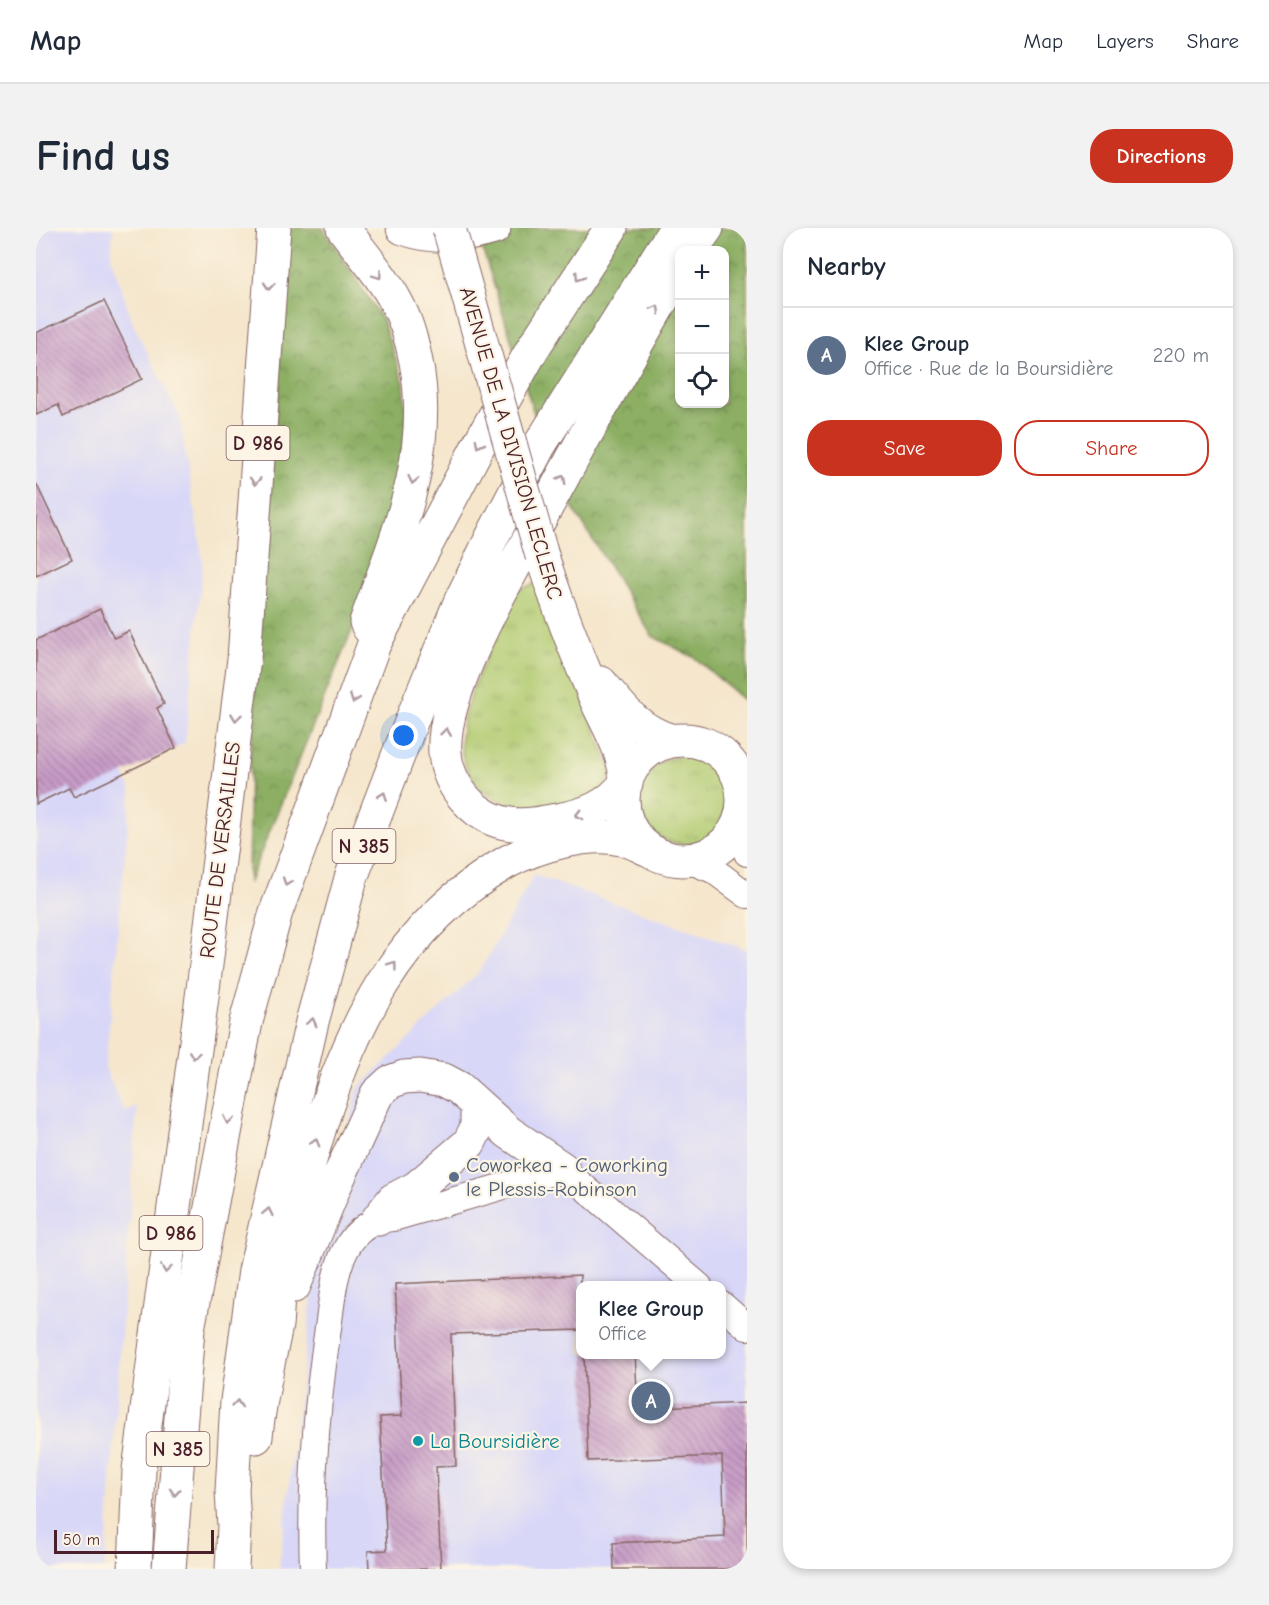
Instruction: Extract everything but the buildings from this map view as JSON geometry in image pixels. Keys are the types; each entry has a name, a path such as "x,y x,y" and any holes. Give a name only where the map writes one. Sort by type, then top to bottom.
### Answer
{"main road":[{"name":"ROUTE DE VERSAILLES","path":"135,1569 139,1470 202,997 243,659 274,228"},
{"path":"343,228 394,298 413,347 420,381 422,412 420,447 412,486 399,532 366,622 374,644"},
{"path":"403,228 429,235 456,235 494,228"},
{"name":"AVENUE DE LA DIVISION LECLERC","path":"449,228 558,605 591,689 623,757 626,783"},
{"name":"N 385","path":"169,1569 188,1329 246,1022 276,912 374,644 533,348 612,228"},
{"name":"N 385","path":"232,1569 234,1526 232,1491 237,1401 255,1271 312,1022 351,878 457,611 493,535 539,446 676,228"},
{"path":"694,246 706,228"},
{"path":"626,783 608,802 585,814 533,825 495,820 480,812 467,801 455,785 447,769 445,738 452,702 472,652 506,583 615,380 675,278"},
{"name":"AVENUE DE LA DIVISION LECLERC","path":"579,655 630,717 645,730 660,738 673,741"},
{"path":"234,1526 248,1512 258,1409 276,1322 289,1238 334,1082 367,1008 387,974 428,922 477,881 517,856 560,842 608,838 619,838 660,856 688,860 702,857 723,845 738,823 742,787 727,759 716,749 702,742 673,741 656,746 633,767 626,783 624,803 627,821 635,836 646,849"},
{"path":"276,1322 377,1094 390,1082 404,1077 420,1076 444,1080 459,1088 508,1132 563,1169"},
{"path":"378,1219 393,1200 416,1188 469,1143 477,1127 477,1105"}],"street":[{"path":"742,802 742,832 747,853"},
{"path":"688,860 713,870 747,895"},
{"path":"313,1569 312,1491 316,1416 335,1281 346,1249 355,1236 378,1219 393,1218 563,1169 693,1281"},
{"path":"726,1309 747,1327"}],"shaded area":[{"path":"36,228 113,228 111,259 134,326 179,415 203,562 185,743 124,773 131,792 105,1068 124,1112 137,1106 105,1569 36,1569"},
{"path":"534,875 747,950 747,1569 279,1569 319,1237 358,1088 480,971"}],"green space":[{"path":"290,228 323,228 382,319 404,383 407,425 392,502 366,596 248,884 250,759"},
{"path":"476,228 747,228 747,703 695,658 652,636 554,477"},
{"path":"538,582 612,773 603,789 587,798 561,804 521,806 500,801 482,790 475,782 462,754 462,727 473,688 518,590"},
{"path":"684,756 701,760 715,769 724,783 728,800 724,817 715,831 701,840 684,844 667,840 653,831 644,817 640,800 644,783 653,769 667,760"}],"place":[{"name":"Coworkea - Coworking le Plessis-Robinson","path":"454,1177"},
{"name":"Klee Group","path":"651,1401"},
{"name":"La Boursidière","path":"418,1441"}]}
